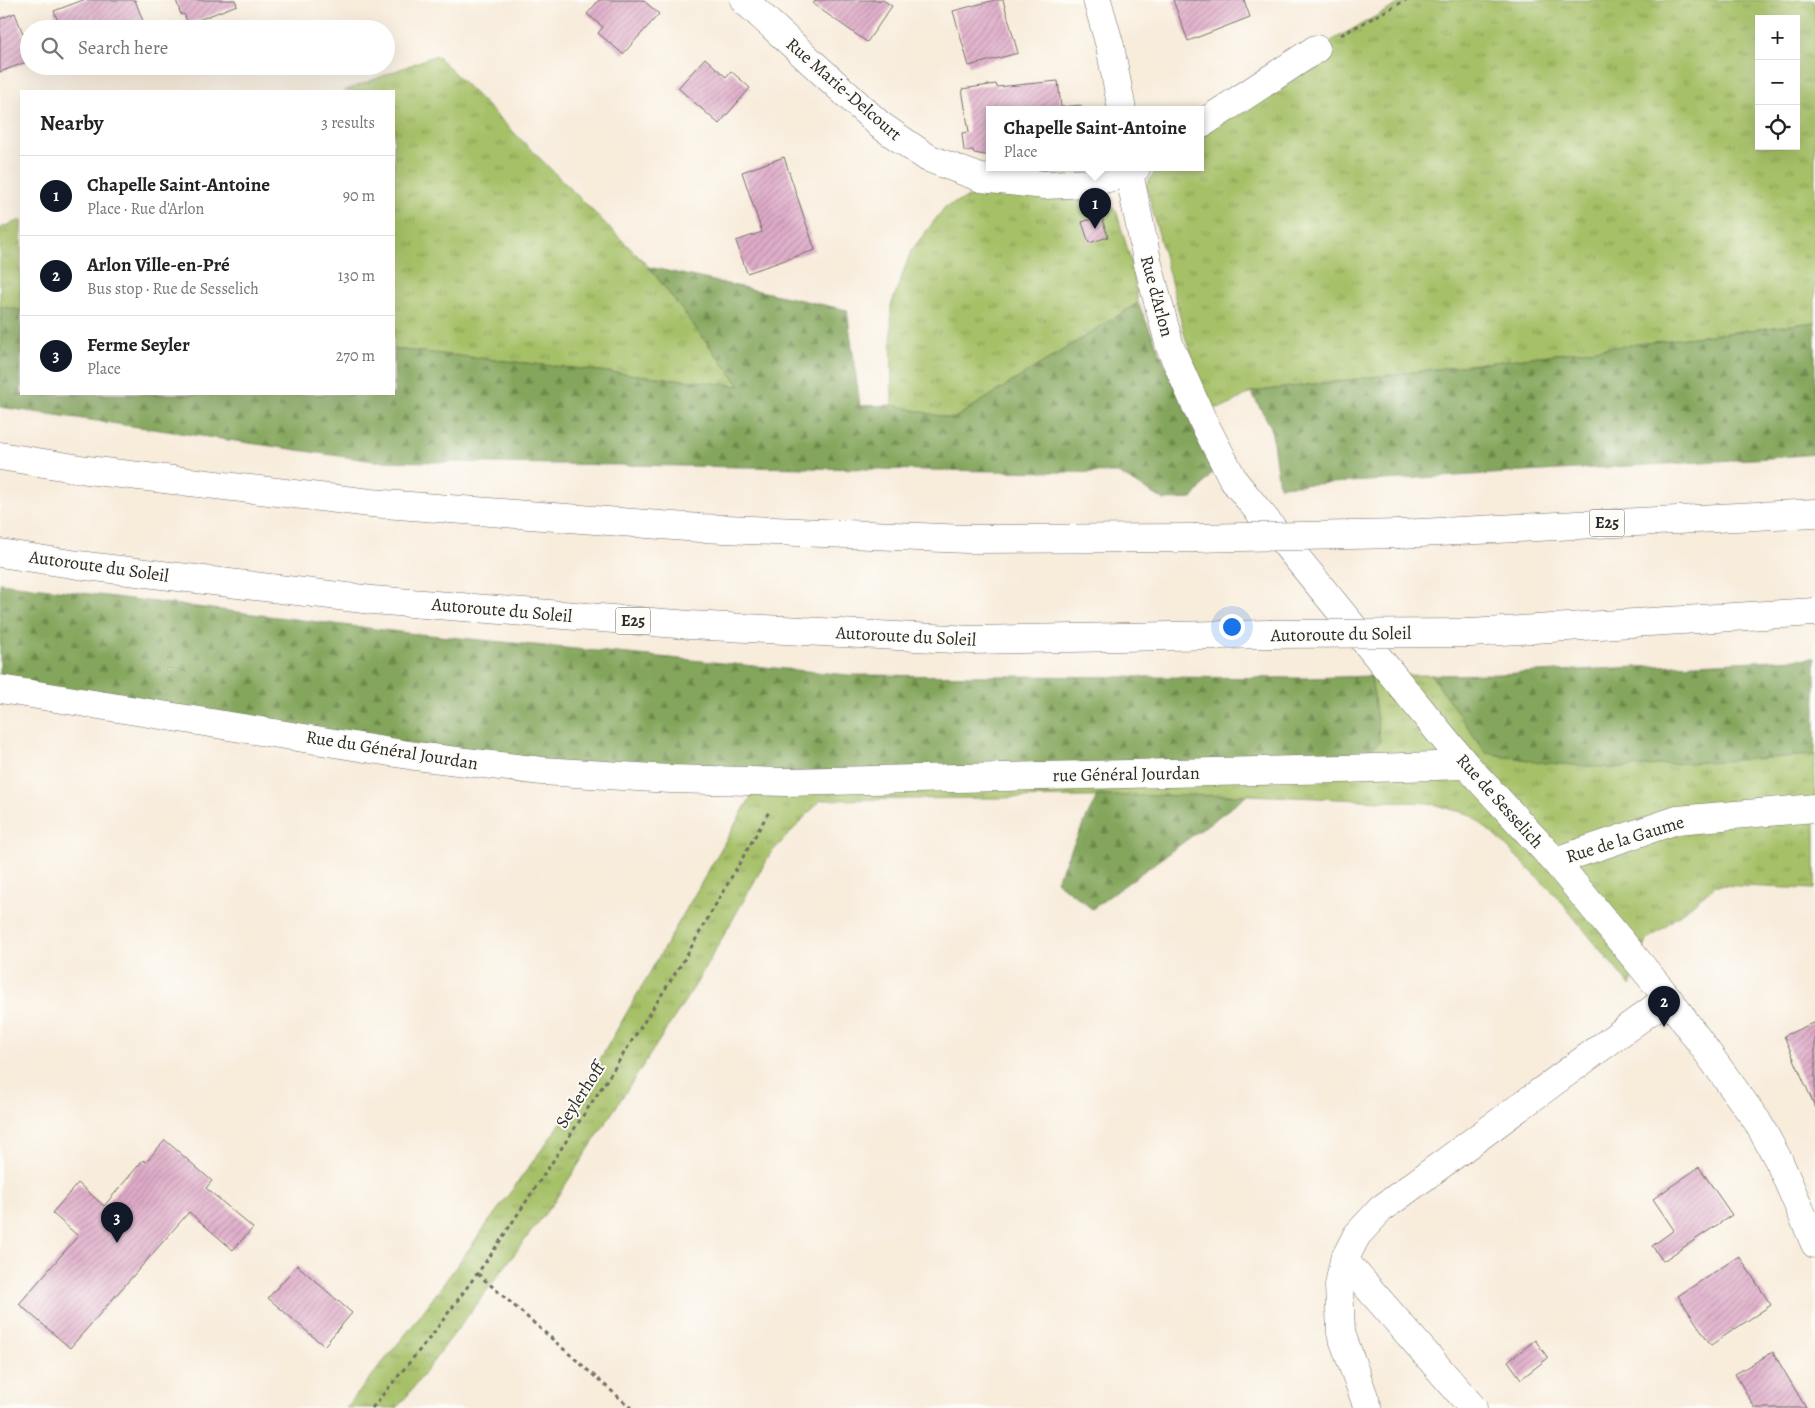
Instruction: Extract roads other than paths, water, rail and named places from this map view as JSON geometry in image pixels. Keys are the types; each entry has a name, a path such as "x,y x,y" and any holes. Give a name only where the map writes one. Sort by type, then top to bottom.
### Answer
{"main road":[{"name":"Rue Marie-Delcourt","path":"744,0 880,125 928,158 981,178 1045,185 1089,183 1125,171"},
{"path":"1097,0 1110,46 1121,106"},
{"path":"1204,122 1316,49"},
{"name":"Rue d'Arlon","path":"1131,171 1148,264 1170,347 1202,419"},
{"name":"Rue de Sesselich","path":"1202,419 1234,481 1466,765 1555,861 1668,998 1757,1121 1778,1161 1815,1244"},
{"name":"E25","path":"0,456 96,471 371,503 690,527 967,538 1194,538 1400,534 1815,512"},
{"name":"Autoroute du Soleil","path":"0,553 78,565 372,600 690,625 972,640 1470,632 1815,612"},
{"name":"Rue du Général Jourdan","path":"0,689 415,756 532,770 670,779 786,782"},
{"name":"rue Général Jourdan","path":"786,782 1466,765"},
{"name":"Rue de la Gaume","path":"1555,861 1677,820 1815,808"},
{"path":"1368,1408 1341,1333 1340,1285 1344,1260 1357,1235 1381,1209 1668,998"},
{"path":"1344,1260 1473,1408"}],"place":[{"name":"Chapelle Saint-Antoine","path":"1095,229"},
{"name":"Arlon Ville-en-Pré","path":"1664,1027"},
{"name":"Ferme Seyler","path":"117,1243"}]}
